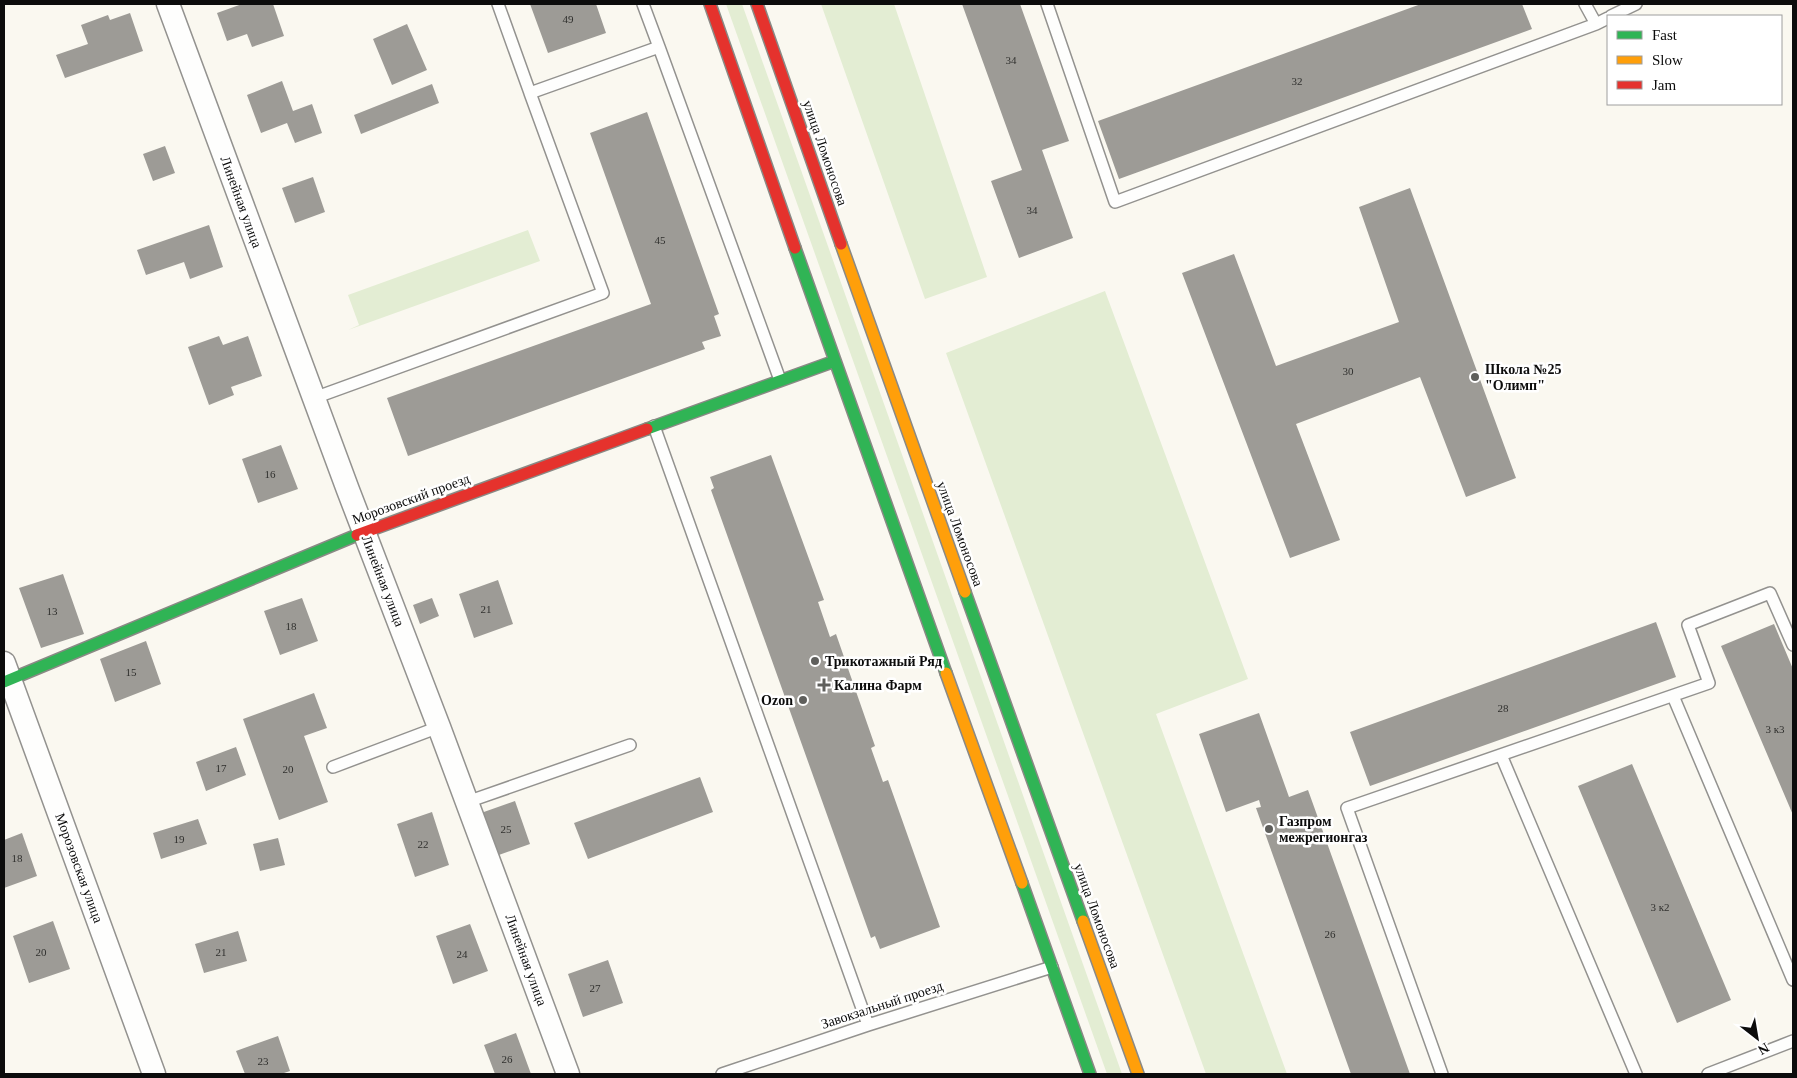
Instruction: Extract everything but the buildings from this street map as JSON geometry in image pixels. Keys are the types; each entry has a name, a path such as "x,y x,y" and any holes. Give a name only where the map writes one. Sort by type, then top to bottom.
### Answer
{"main road":[{"path":"710,4 835,361 1090,1074"},
{"name":"улица Ломоносова","path":"757,4 882,360 1138,1074"},
{"name":"Морозовский проезд","path":"6,675 364,532 835,361"}],"street":[{"name":"Линейная улица","path":"168,4 568,1074"},
{"name":"Морозовская улица","path":"6,675 154,1074"}],"lane":[{"path":"314,398 603,293 498,4"},
{"path":"643,4 780,380"},
{"path":"1047,4 1115,202 1607,18"},
{"path":"1585,4 1596,24"},
{"path":"1614,15 1636,4"},
{"path":"530,94 659,47"},
{"path":"654,426 868,1025"},
{"path":"1442,1074 1347,808 1709,683 1688,625 1770,593 1793,645"},
{"path":"1673,696 1793,980"},
{"path":"333,767 439,727"},
{"path":"467,802 630,745"},
{"path":"1501,755 1636,1074"},
{"name":"Завокзальный проезд","path":"722,1074 868,1025 1052,967"},
{"path":"1708,1074 1793,1041"}],"green space":[{"path":"726,4 742,4 1122,1074 1107,1074"},
{"path":"821,4 894,4 987,277 925,299"},
{"path":"528,230 540,261 348,330 359,325 348,295"},
{"path":"1105,291 1248,679 1156,714 1287,1074 1206,1074 946,353"}],"traffic: fast":[{"path":"795,248 946,673"},
{"path":"647,429 835,361"},
{"path":"4,682 357,535"},
{"path":"965,592 1083,921"},
{"path":"1022,883 1090,1074"}],"traffic: slow":[{"path":"841,244 965,592"},
{"path":"946,673 1022,883"},
{"path":"1083,921 1138,1074"}],"traffic: jam":[{"path":"710,4 795,248"},
{"path":"757,4 841,244"},
{"path":"357,535 647,429"}],"place":[{"name":"Школа №25 \"Олимп\"","path":"1475,377"},
{"name":"Трикотажный Ряд","path":"815,661"},
{"name":"Калина Фарм","path":"824,685"},
{"name":"Ozon","path":"803,700"},
{"name":"Газпром межрегионгаз","path":"1269,829"}]}
